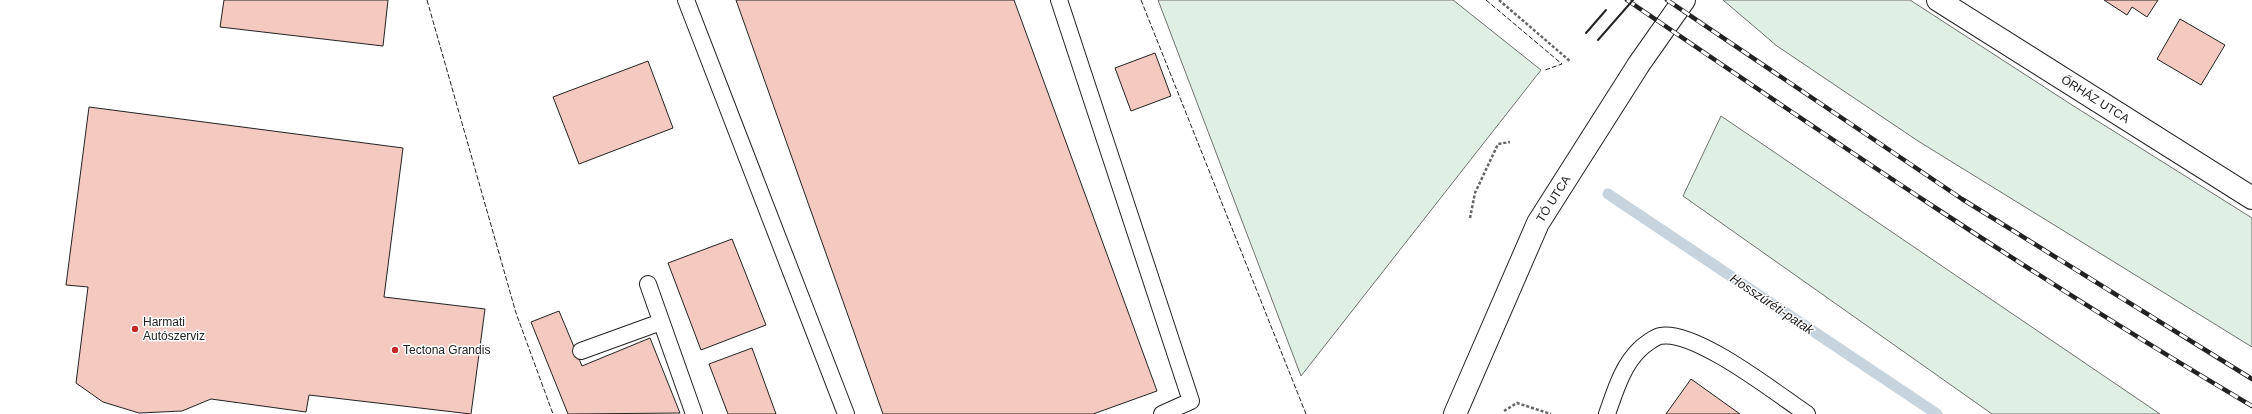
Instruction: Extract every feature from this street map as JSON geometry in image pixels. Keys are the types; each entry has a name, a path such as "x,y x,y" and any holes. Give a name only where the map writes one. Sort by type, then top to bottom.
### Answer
{"main road":[{"name":"TÓ UTCA","path":"1455,414 1538,222 1638,64 1684,0"},
{"name":"ŐRHÁZ UTCA","path":"1938,0 2252,198"}],"lane":[{"path":"686,0 846,414"},
{"path":"1059,0 1190,401 1162,414"},
{"path":"648,284 694,414"},
{"path":"581,351 661,322"},
{"path":"1607,414 1624,368 1640,349 1660,336 1684,338 1707,347 1807,414"}],"path":[{"path":"1499,0 1571,62"},
{"path":"1470,218 1475,193 1498,144 1510,142"},
{"path":"1504,411 1517,403 1551,414"}],"green space":[{"path":"1158,0 1453,0 1541,70 1301,376"},
{"path":"1723,0 1910,0 2072,105 2252,218 2252,347 1918,141 1777,46"},
{"path":"1721,116 2160,414 1992,414 1683,196"}],"building":[{"path":"224,0 388,0 383,46 220,27"},
{"path":"736,0 1014,0 1157,391 1093,414 883,414"},
{"path":"2104,0 2158,0 2147,17 2132,7 2127,15"},
{"path":"2180,19 2225,45 2201,85 2157,59"},
{"path":"1155,53 1171,96 1131,111 1115,68"},
{"path":"648,61 673,128 579,164 553,97"},
{"path":"89,107 403,148 384,297 485,309 471,414 309,395 306,412 211,399 182,411 139,413 103,402 76,383 88,287 66,285"},
{"path":"732,239 766,325 701,350 668,263"},
{"path":"559,311 582,366 650,338 680,413 568,414 531,322"},
{"path":"752,348 776,414 728,414 709,364"},
{"path":"1691,379 1740,414 1666,414"}],"waterway":[{"name":"Hosszúréti-patak","path":"1608,194 1937,414"}],"railway":[{"path":"1627,0 1858,157 2014,259 2172,358 2252,406"},
{"path":"1667,0 1962,199 2252,379"}],"fence":[{"path":"427,0 516,313 553,414"},
{"path":"1141,0 1306,414"},
{"path":"1486,0 1562,64 1545,70"}],"wall":[{"path":"1598,40 1633,0"},
{"path":"1586,33 1606,10"}],"place":[{"name":"Harmati Autószerviz","path":"135,329"},
{"name":"Tectona Grandis","path":"395,350"}]}
